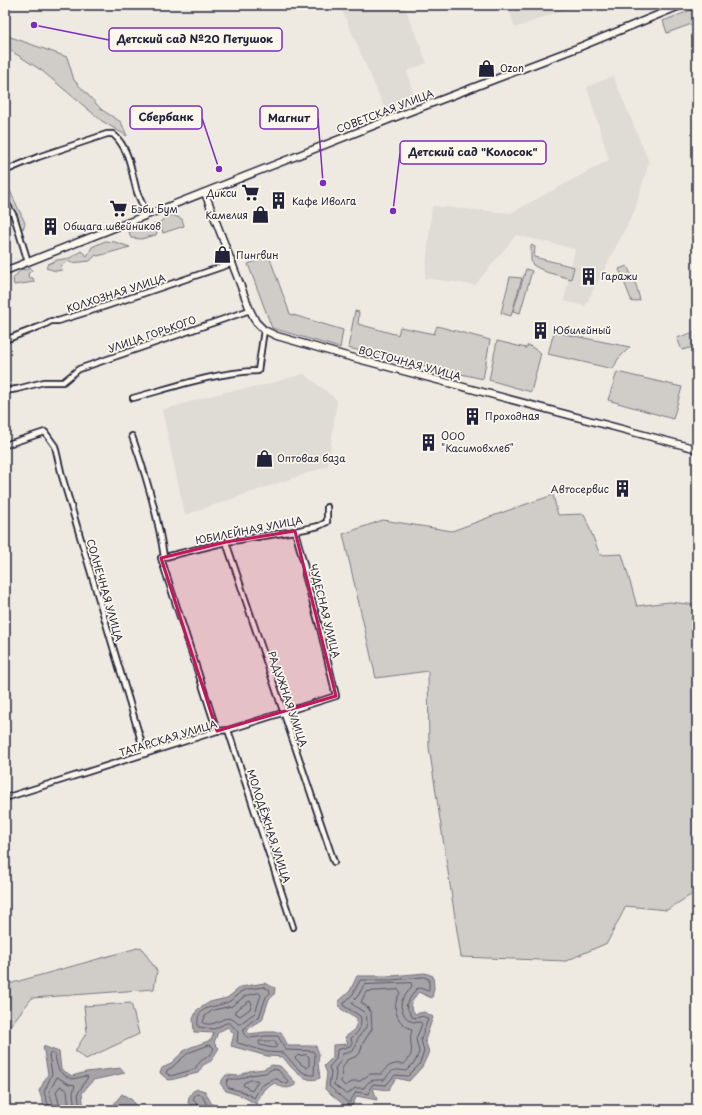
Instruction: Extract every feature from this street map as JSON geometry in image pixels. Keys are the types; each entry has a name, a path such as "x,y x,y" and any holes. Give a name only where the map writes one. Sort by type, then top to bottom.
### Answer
{"main road":[{"name":"СОВЕТСКАЯ УЛИЦА","path":"5,271 577,48 682,5"},
{"path":"205,193 250,310 256,322 264,330"},
{"name":"ВОСТОЧНАЯ УЛИЦА","path":"264,330 277,336 343,355 697,449"}],"street":[{"path":"7,170 38,157 107,134 113,134 118,138 126,152 137,192 147,215"},
{"path":"5,200 14,216 28,262"},
{"name":"КОЛХОЗНАЯ УЛИЦА","path":"5,340 51,321 58,321 93,310 233,263"},
{"name":"УЛИЦА ГОРЬКОГО","path":"5,391 44,382 63,382 79,369 250,310"},
{"path":"133,398 215,376 241,371 258,370 264,330"},
{"name":"СОЛНЕЧНАЯ УЛИЦА","path":"5,445 45,432 55,446 62,476 145,754"},
{"path":"132,436 160,533 162,557 217,731"},
{"name":"ЮБИЛЕЙНАЯ УЛИЦА","path":"162,557 226,542 319,526 327,522 327,508"},
{"name":"ЧУДЕСНАЯ УЛИЦА","path":"295,531 306,568 305,575 321,632 336,696"},
{"name":"РАДУЖНАЯ УЛИЦА","path":"226,542 334,862"},
{"name":"ТАТАРСКАЯ УЛИЦА","path":"5,798 217,731 228,730 336,696"},
{"name":"МОЛОДЁЖНАЯ УЛИЦА","path":"228,730 293,928"}],"highlighted area":[{"path":"295,531 336,696 217,731 161,558 226,542"}],"shaded area":[{"path":"340,5 404,5 427,63 407,71 414,99 385,109"},
{"path":"529,5 576,5 515,28 510,13"},
{"path":"697,8 697,22 667,33 663,21"},
{"path":"5,35 67,57 74,80 102,110 121,122 127,136 102,121 41,70 5,47"},
{"path":"613,76 649,162 634,212 585,306 564,301 575,249 516,235 475,285 425,278 432,206 511,213 609,160 587,87"},
{"path":"5,180 25,223 23,229 10,214 5,202"},
{"path":"172,215 182,219 184,226 163,233 160,222 166,217"},
{"path":"155,224 158,228 156,235 141,239 131,238 129,232"},
{"path":"105,241 115,242 130,247 98,256 96,255 90,261 72,263 67,261 61,266 62,270 56,271 46,268 48,264 57,260 70,258 81,251 87,256 92,247"},
{"path":"531,245 535,247 534,257 574,267 571,279 546,272 533,265 531,260"},
{"path":"269,256 290,314 343,330 340,348 272,328 248,264"},
{"path":"627,266 636,285 640,300 632,302 619,269"},
{"path":"30,267 32,270 28,274 29,278 33,278 34,282 14,285 13,279 21,269 26,270"},
{"path":"526,269 532,271 520,313 513,311"},
{"path":"510,277 522,278 511,316 501,313"},
{"path":"355,311 359,312 358,324 398,335 400,327 434,334 437,326 490,340 483,379 348,348"},
{"path":"697,331 697,346 682,350 677,338"},
{"path":"554,332 630,347 618,359 613,369 548,354"},
{"path":"497,341 526,348 528,345 541,353 531,392 489,380"},
{"path":"617,372 682,387 673,419 608,400"},
{"path":"304,374 337,400 328,466 185,515 162,410 224,392 257,387"},
{"path":"553,495 558,515 584,514 600,555 622,554 637,606 669,602 697,605 697,891 667,910 626,906 607,943 566,961 461,957 429,747 428,671 376,678 343,534 383,520 452,531"},
{"path":"141,947 157,971 154,989 32,998 5,1032 5,985"},
{"path":"131,1003 139,1034 86,1059 75,1051 87,1032 84,1006"}],"water":[{"path":"425,973 433,976 434,988 432,998 418,992 410,1005 415,1014 424,1012 433,1017 425,1040 429,1052 422,1067 409,1081 396,1078 388,1090 373,1088 377,1100 357,1096 350,1110 325,1089 327,1073 324,1066 333,1057 333,1045 348,1044 345,1037 354,1029 357,1021 357,1018 341,1009 338,1002 350,991 357,976 392,976"},
{"path":"264,983 275,988 274,995 269,999 262,1020 254,1024 247,1031 249,1034 281,1032 288,1046 316,1046 319,1054 318,1063 320,1078 314,1080 304,1077 294,1070 283,1057 267,1056 231,1046 234,1034 228,1027 218,1032 214,1043 219,1048 211,1061 203,1065 198,1073 170,1080 160,1073 162,1068 169,1065 186,1049 211,1040 214,1033 194,1032 193,1019 197,1010 210,1002 227,998 241,987"},
{"path":"43,1046 59,1052 61,1069 72,1076 86,1072 121,1068 125,1073 93,1080 82,1093 84,1110 46,1110 39,1091 48,1074"},
{"path":"272,1065 280,1066 295,1082 295,1085 285,1088 275,1083 264,1089 256,1104 242,1096 226,1091 220,1083 226,1075 239,1076 249,1071 264,1069"},
{"path":"198,1089 205,1091 211,1103 220,1110 197,1110 188,1103 189,1097 193,1091"},
{"path":"122,1094 132,1100 138,1110 116,1110 113,1105"}],"place":[{"name":"Детский сад №20 Петушок","path":"34,25"},
{"name":"Ozon","path":"487,68"},
{"name":"Сбербанк","path":"219,169"},
{"name":"Магнит","path":"323,183"},
{"name":"Дикси","path":"250,193"},
{"name":"Кафе Иволга","path":"279,201"},
{"name":"Бэби Бум","path":"118,209"},
{"name":"Детский сад \"Колосок\"","path":"393,211"},
{"name":"Камелия","path":"261,215"},
{"name":"Общага швейников","path":"50,226"},
{"name":"Пингвин","path":"223,255"},
{"name":"Гаражи","path":"588,276"},
{"name":"Юбилейный","path":"540,330"},
{"name":"Проходная","path":"472,416"},
{"name":"ООО \"Касимовхлеб\"","path":"428,442"},
{"name":"Оптовая база","path":"264,458"},
{"name":"Автосервис","path":"622,489"}]}
